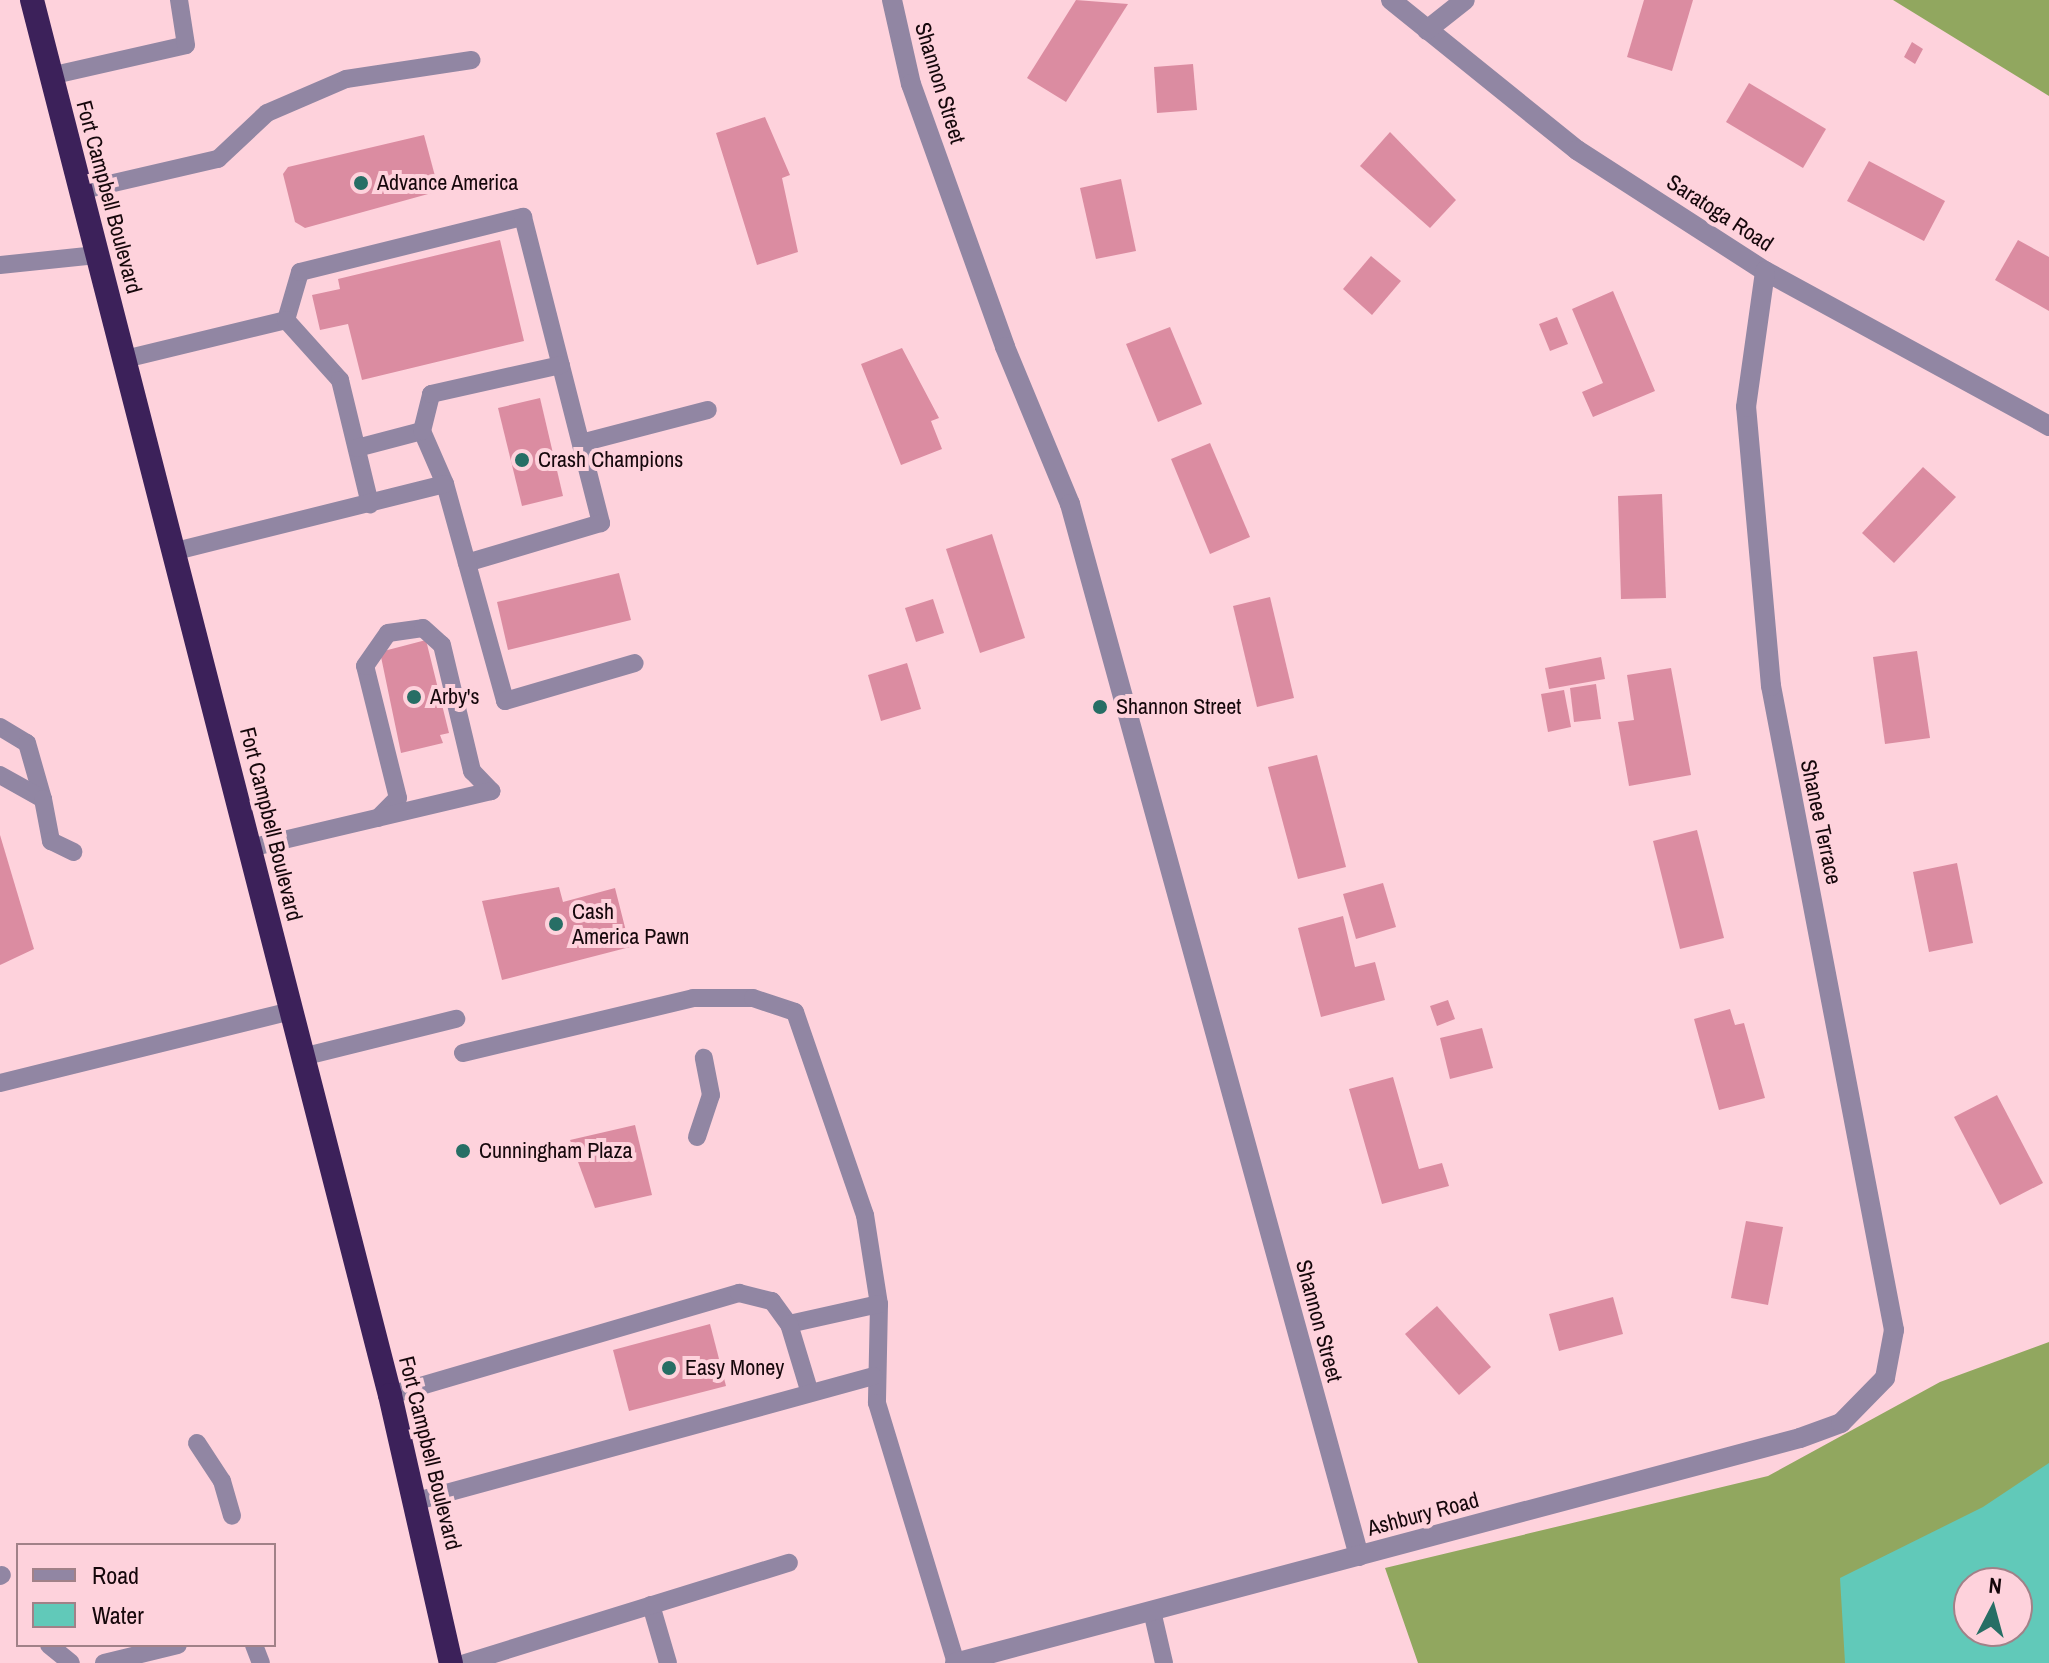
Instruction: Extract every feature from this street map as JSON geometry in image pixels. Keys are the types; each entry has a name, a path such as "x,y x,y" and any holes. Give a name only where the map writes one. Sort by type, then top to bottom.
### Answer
{"highway":[{"name":"Fort Campbell Boulevard","path":"32,0 79,191 176,551 417,1501 451,1663"}],"street":[{"name":"Shannon Street","path":"892,0 911,84 1005,347 1070,504 1359,1556"},
{"name":"Saratoga Road","path":"1391,0 1577,150 1765,271 2049,426"},
{"path":"1427,30 1465,0"},
{"name":"Shanee Terrace","path":"1765,271 1746,407 1771,686 1894,1330 1885,1378"},
{"name":"Ashbury Road","path":"956,1663 1800,1438 1841,1423 1885,1378"}],"lane":[{"path":"50,76 186,45 179,0"},
{"path":"79,191 218,159 246,127 346,79 472,60"},
{"path":"286,320 300,272 523,217 601,523 467,563"},
{"path":"0,265 96,255"},
{"path":"125,359 286,320"},
{"path":"286,320 340,380 370,504"},
{"path":"561,365 431,394 422,431 445,484 505,701 635,663"},
{"path":"581,443 708,410"},
{"path":"357,448 422,431"},
{"path":"176,551 445,484"},
{"path":"250,848 378,818 491,791 472,771 442,645 423,628 388,633 365,666 398,798 378,818"},
{"path":"0,727 27,743 51,841 74,852"},
{"path":"0,775 43,799"},
{"path":"463,1053 693,998 753,998 795,1012 865,1215 879,1304 873,1376 956,1663"},
{"path":"0,1083 291,1011"},
{"path":"302,1057 456,1019"},
{"path":"697,1137 711,1095 704,1058"},
{"path":"390,1395 739,1293 772,1301 789,1324 809,1390"},
{"path":"789,1324 879,1304"},
{"path":"417,1501 809,1390 873,1376"},
{"path":"197,1443 222,1481 232,1516"},
{"path":"465,1663 789,1563"},
{"path":"651,1605 668,1663"},
{"path":"1152,1611 1164,1663"},
{"path":"51,1647 71,1663"},
{"path":"104,1663 170,1647"}],"shaded area":[{"path":"1893,0 2049,0 2049,96"},
{"path":"2049,1342 2049,1663 1418,1663 1385,1568 1768,1476 1940,1382"}],"water":[{"path":"2049,1463 2049,1663 1845,1663 1840,1578 1983,1507"}],"building":[{"path":"1076,0 1128,4 1066,102 1027,78"},
{"path":"1644,0 1693,0 1672,71 1627,57"},
{"path":"1912,42 1923,49 1915,64 1904,57"},
{"path":"1193,64 1197,110 1157,113 1154,67"},
{"path":"1749,83 1826,129 1803,168 1726,122"},
{"path":"765,117 790,175 782,178 798,252 757,265 716,133"},
{"path":"1390,132 1456,200 1430,228 1360,166"},
{"name":"Advance America","path":"424,135 439,191 305,228 295,222 283,174 288,167"},
{"path":"1869,161 1945,201 1924,241 1847,201"},
{"path":"1121,179 1136,251 1096,259 1080,188"},
{"path":"500,240 524,341 362,380 348,324 320,330 312,295 340,289 338,279"},
{"path":"2018,240 2049,257 2049,311 1995,280"},
{"path":"1371,256 1401,281 1372,315 1343,289"},
{"path":"1613,291 1655,391 1593,417 1582,392 1603,383 1572,309"},
{"path":"1557,317 1568,344 1550,351 1539,324"},
{"path":"1170,327 1202,404 1158,422 1126,344"},
{"path":"902,348 939,418 931,421 942,449 901,465 861,364"},
{"path":"540,398 563,496 522,506 498,408"},
{"path":"1210,443 1250,537 1210,554 1171,459"},
{"path":"1923,467 1956,497 1894,563 1862,533"},
{"path":"1662,494 1666,598 1621,599 1618,496"},
{"path":"992,534 1025,638 980,653 946,549"},
{"path":"619,573 631,620 508,650 497,602"},
{"path":"1270,597 1294,698 1257,707 1233,606"},
{"path":"933,599 944,633 916,642 905,608"},
{"path":"426,640 449,733 440,735 443,743 401,753 380,652"},
{"path":"1917,651 1930,738 1885,744 1873,657"},
{"path":"1601,657 1605,679 1549,689 1545,668"},
{"path":"907,663 921,709 881,721 868,675"},
{"path":"1671,668 1691,775 1629,786 1618,722 1634,720 1627,675"},
{"path":"1596,684 1601,719 1574,722 1570,688"},
{"path":"1564,690 1571,727 1548,732 1541,694"},
{"path":"1317,755 1346,867 1298,879 1268,767"},
{"path":"1697,830 1724,938 1680,949 1653,841"},
{"path":"0,835 34,949 0,965"},
{"path":"1957,863 1973,943 1929,952 1913,872"},
{"path":"1383,883 1396,927 1356,939 1343,894"},
{"name":"Cash America Pawn","path":"559,887 563,902 615,888 630,947 502,980 482,901"},
{"path":"1343,916 1355,967 1375,962 1385,1000 1321,1017 1298,928"},
{"path":"1448,1000 1455,1019 1437,1026 1430,1006"},
{"path":"1730,1009 1735,1025 1744,1023 1765,1098 1719,1110 1694,1019"},
{"path":"1482,1028 1493,1068 1450,1079 1440,1038"},
{"path":"1393,1077 1419,1169 1442,1163 1449,1186 1382,1204 1349,1089"},
{"path":"1997,1095 2043,1183 2000,1205 1954,1117"},
{"path":"635,1125 652,1195 595,1208 570,1140"},
{"path":"1746,1221 1783,1227 1768,1305 1731,1298"},
{"path":"1613,1297 1623,1334 1559,1351 1549,1314"},
{"path":"1437,1306 1491,1367 1459,1395 1405,1334"},
{"name":"Easy Money","path":"710,1324 726,1386 629,1411 613,1350"}],"place":[{"name":"Advance America","path":"361,183"},
{"name":"Crash Champions","path":"522,460"},
{"name":"Arby's","path":"414,697"},
{"name":"Shannon Street","path":"1100,707"},
{"name":"Cash America Pawn","path":"556,924"},
{"name":"Cunningham Plaza","path":"463,1151"},
{"name":"Easy Money","path":"669,1368"}]}
